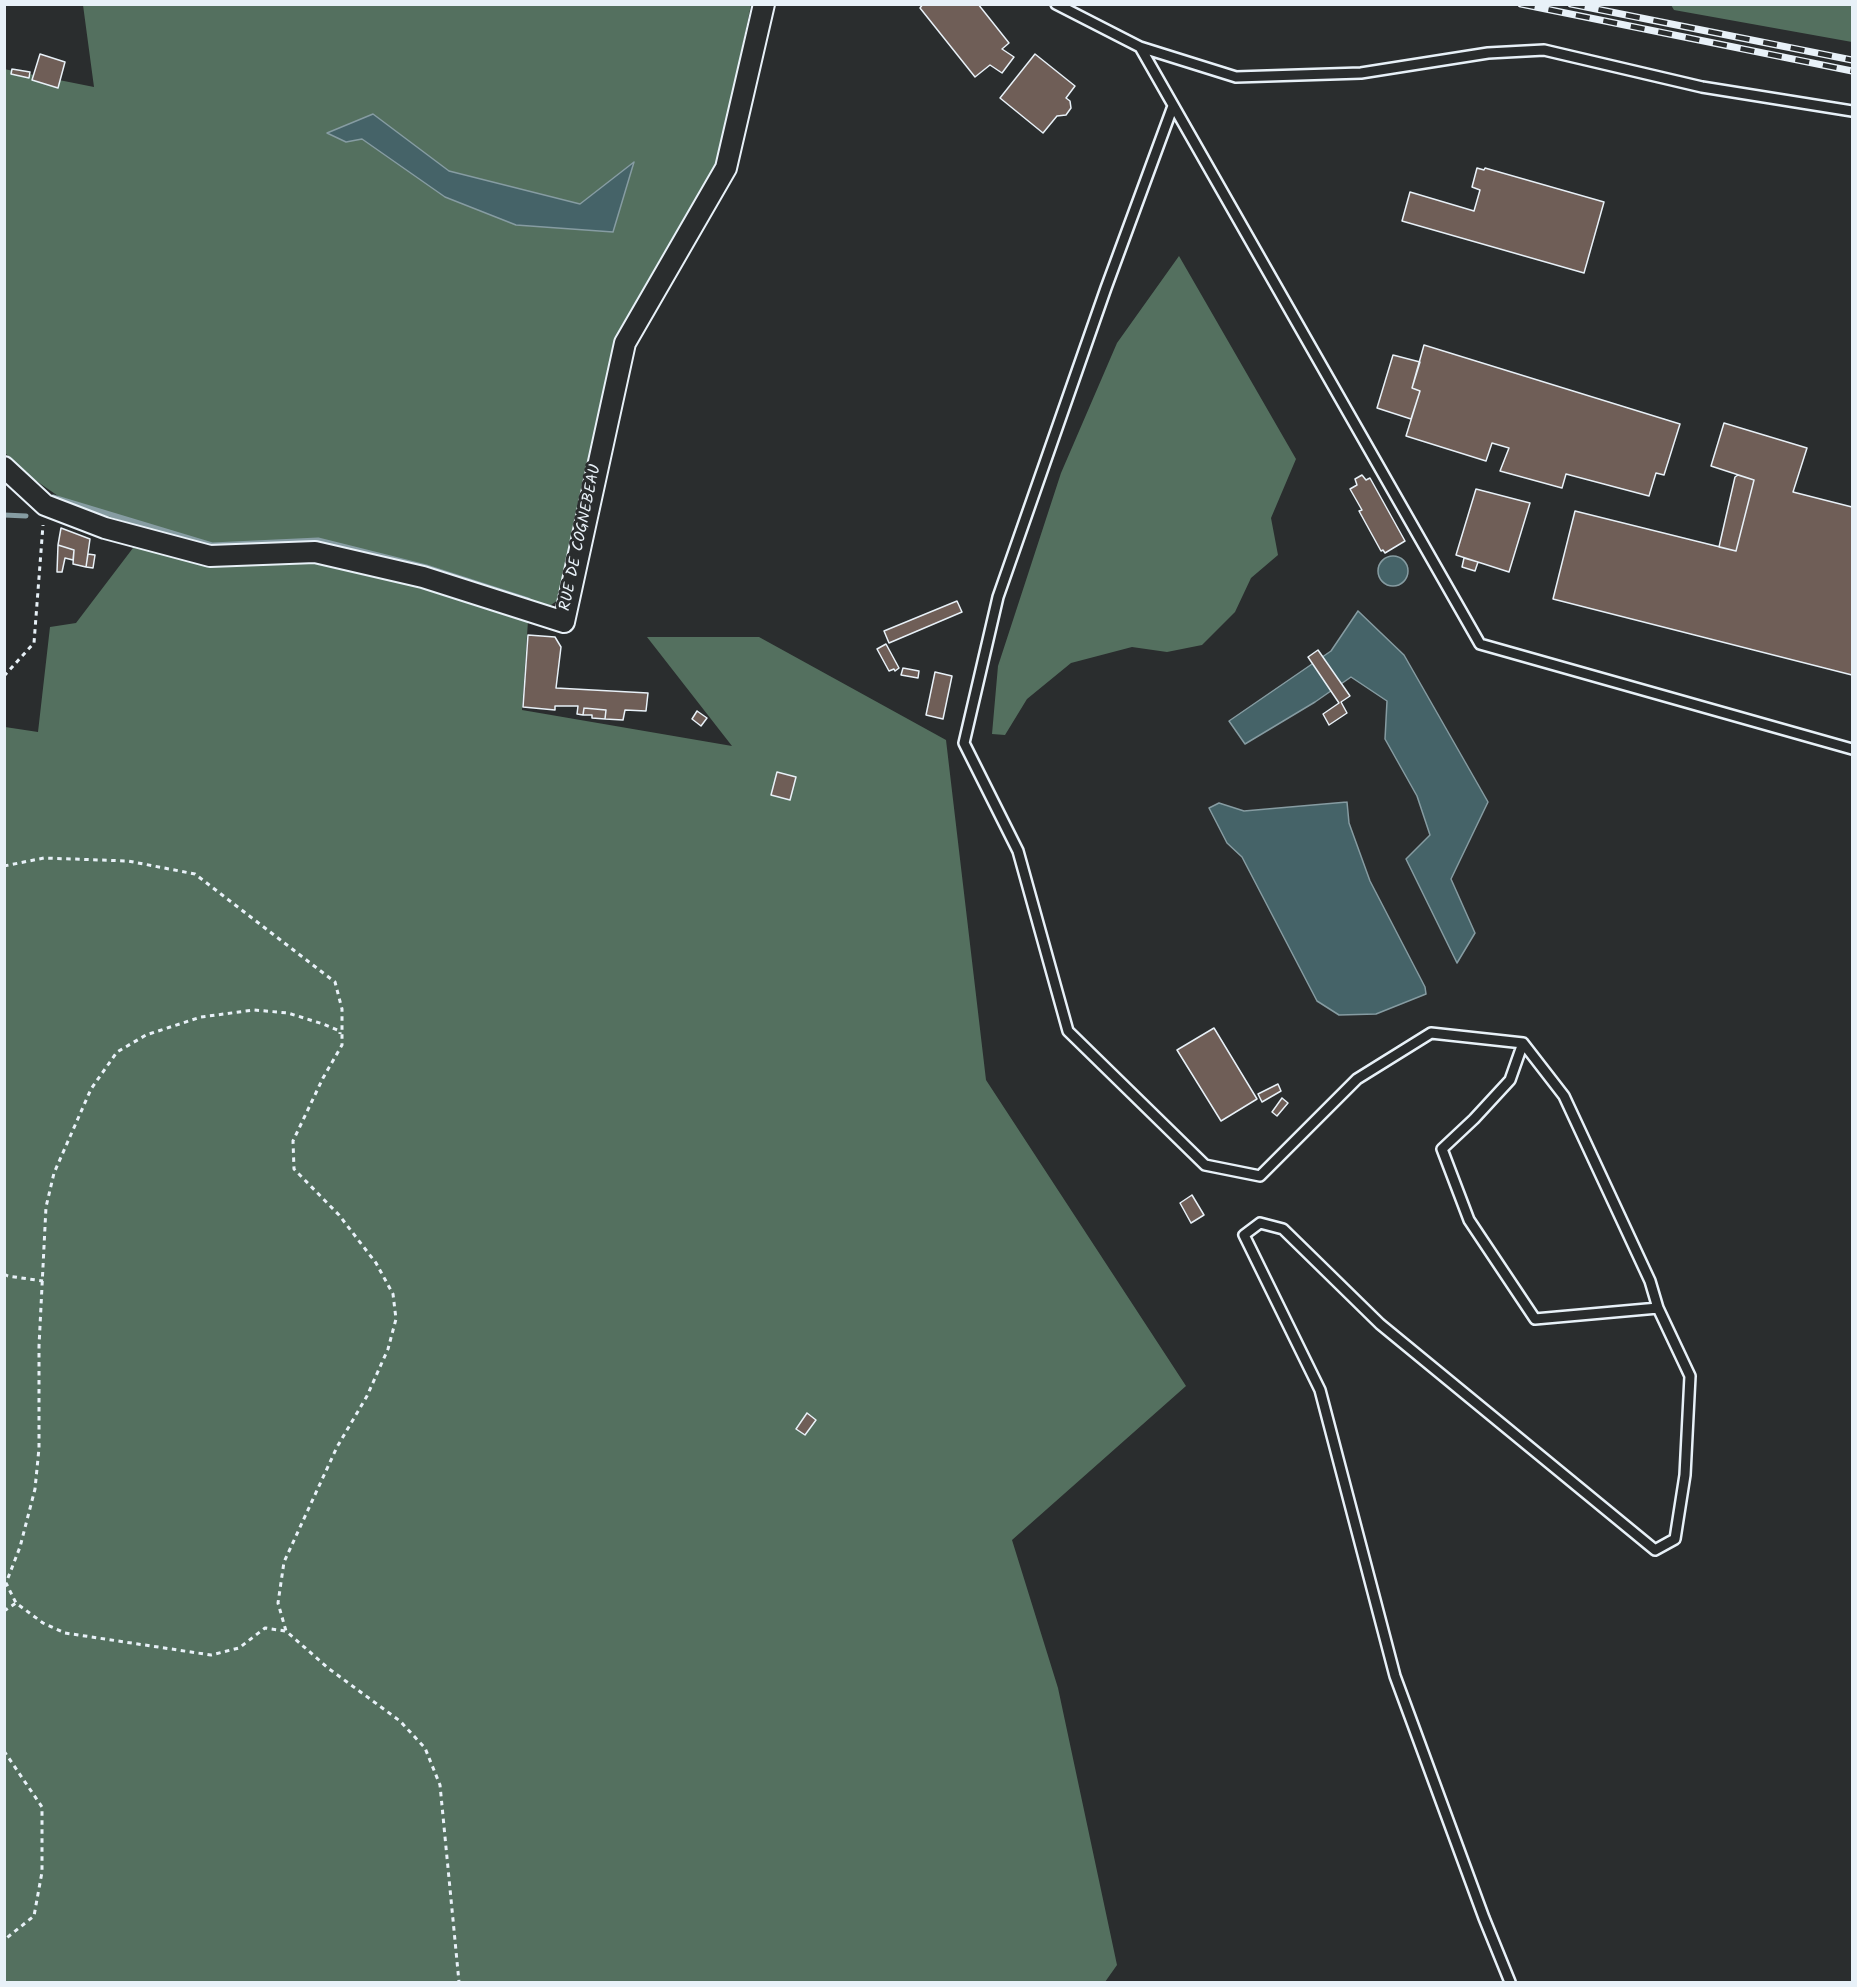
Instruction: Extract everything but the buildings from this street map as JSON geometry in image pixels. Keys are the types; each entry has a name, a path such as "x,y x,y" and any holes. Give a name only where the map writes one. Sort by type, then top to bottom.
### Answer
{"street":[{"name":"RUE DE COGNEBEAU","path":"4,467 45,505 105,528 210,556 315,552 423,577 564,622 625,343 726,168 764,4"}],"lane":[{"path":"1056,4 1140,47 1236,77 1361,73 1488,53 1544,50 1702,87 1852,111"},
{"path":"1140,47 1480,644 1852,749"},
{"path":"1173,106 1106,288 998,597 964,743 1018,851 1068,1031 1205,1166 1260,1176 1357,1079 1431,1033 1523,1043 1564,1096 1650,1281 1658,1308 1690,1376 1685,1475 1675,1539 1655,1550 1380,1324 1283,1229 1260,1223 1244,1235 1320,1390 1395,1676 1510,1983"},
{"path":"1523,1043 1510,1080 1442,1149 1469,1221 1535,1319 1658,1308"}],"path":[{"path":"4,676 34,643 45,505"},
{"path":"4,866 44,858 128,861 195,874 335,982 342,1009 342,1045 323,1078 293,1141 294,1169 339,1215 376,1263 393,1294 396,1319 388,1349 367,1396 337,1447 284,1562 278,1603 286,1631 328,1668 400,1721 425,1748 440,1785 459,1983"},
{"path":"286,1631 265,1628 239,1648 211,1655 65,1634 43,1623 16,1603 6,1583 20,1547 35,1489 39,1448 39,1346 46,1208 54,1173 91,1089 117,1052 146,1035 201,1017 254,1010 288,1013 340,1031 342,1045"},
{"path":"4,1274 43,1281"},
{"path":"4,1611 16,1603"},
{"path":"4,1751 42,1807 42,1872 34,1916 4,1940"}],"green space":[{"path":"83,5 751,5 717,167 619,342 561,598 528,621 522,710 732,746 647,637 759,637 946,740 986,1080 1186,1386 1012,1540 1058,1688 1117,1965 1105,1982 5,1982 5,727 38,732 50,627 76,623 133,548 35,480 5,453 4,69 94,87"},
{"path":"1671,5 1852,5 1852,42 1674,10"},
{"path":"1179,256 1296,459 1271,518 1278,555 1251,578 1235,612 1202,645 1167,652 1132,647 1071,663 1027,699 1005,735 992,734 998,666 1061,473 1117,343"}],"water":[{"path":"373,114 449,171 580,204 634,162 613,232 516,225 445,197 362,139 346,142 327,133"},
{"path":"1393,556 1404,560 1408,571 1404,582 1393,586 1382,582 1378,571 1382,560"},
{"path":"1358,611 1404,655 1488,802 1451,879 1475,933 1457,963 1406,859 1430,835 1417,796 1385,739 1387,701 1351,677 1315,702 1245,744 1229,721 1331,651"},
{"path":"1347,802 1349,823 1370,881 1425,987 1426,994 1376,1014 1339,1015 1317,1001 1242,857 1227,843 1209,808 1219,803 1244,811"}],"waterway":[{"path":"53,497 212,545 318,540 426,567 528,600"},
{"path":"4,515 26,516"}],"railway":[{"path":"1521,4 1852,71"},
{"path":"1571,4 1852,60"}]}
